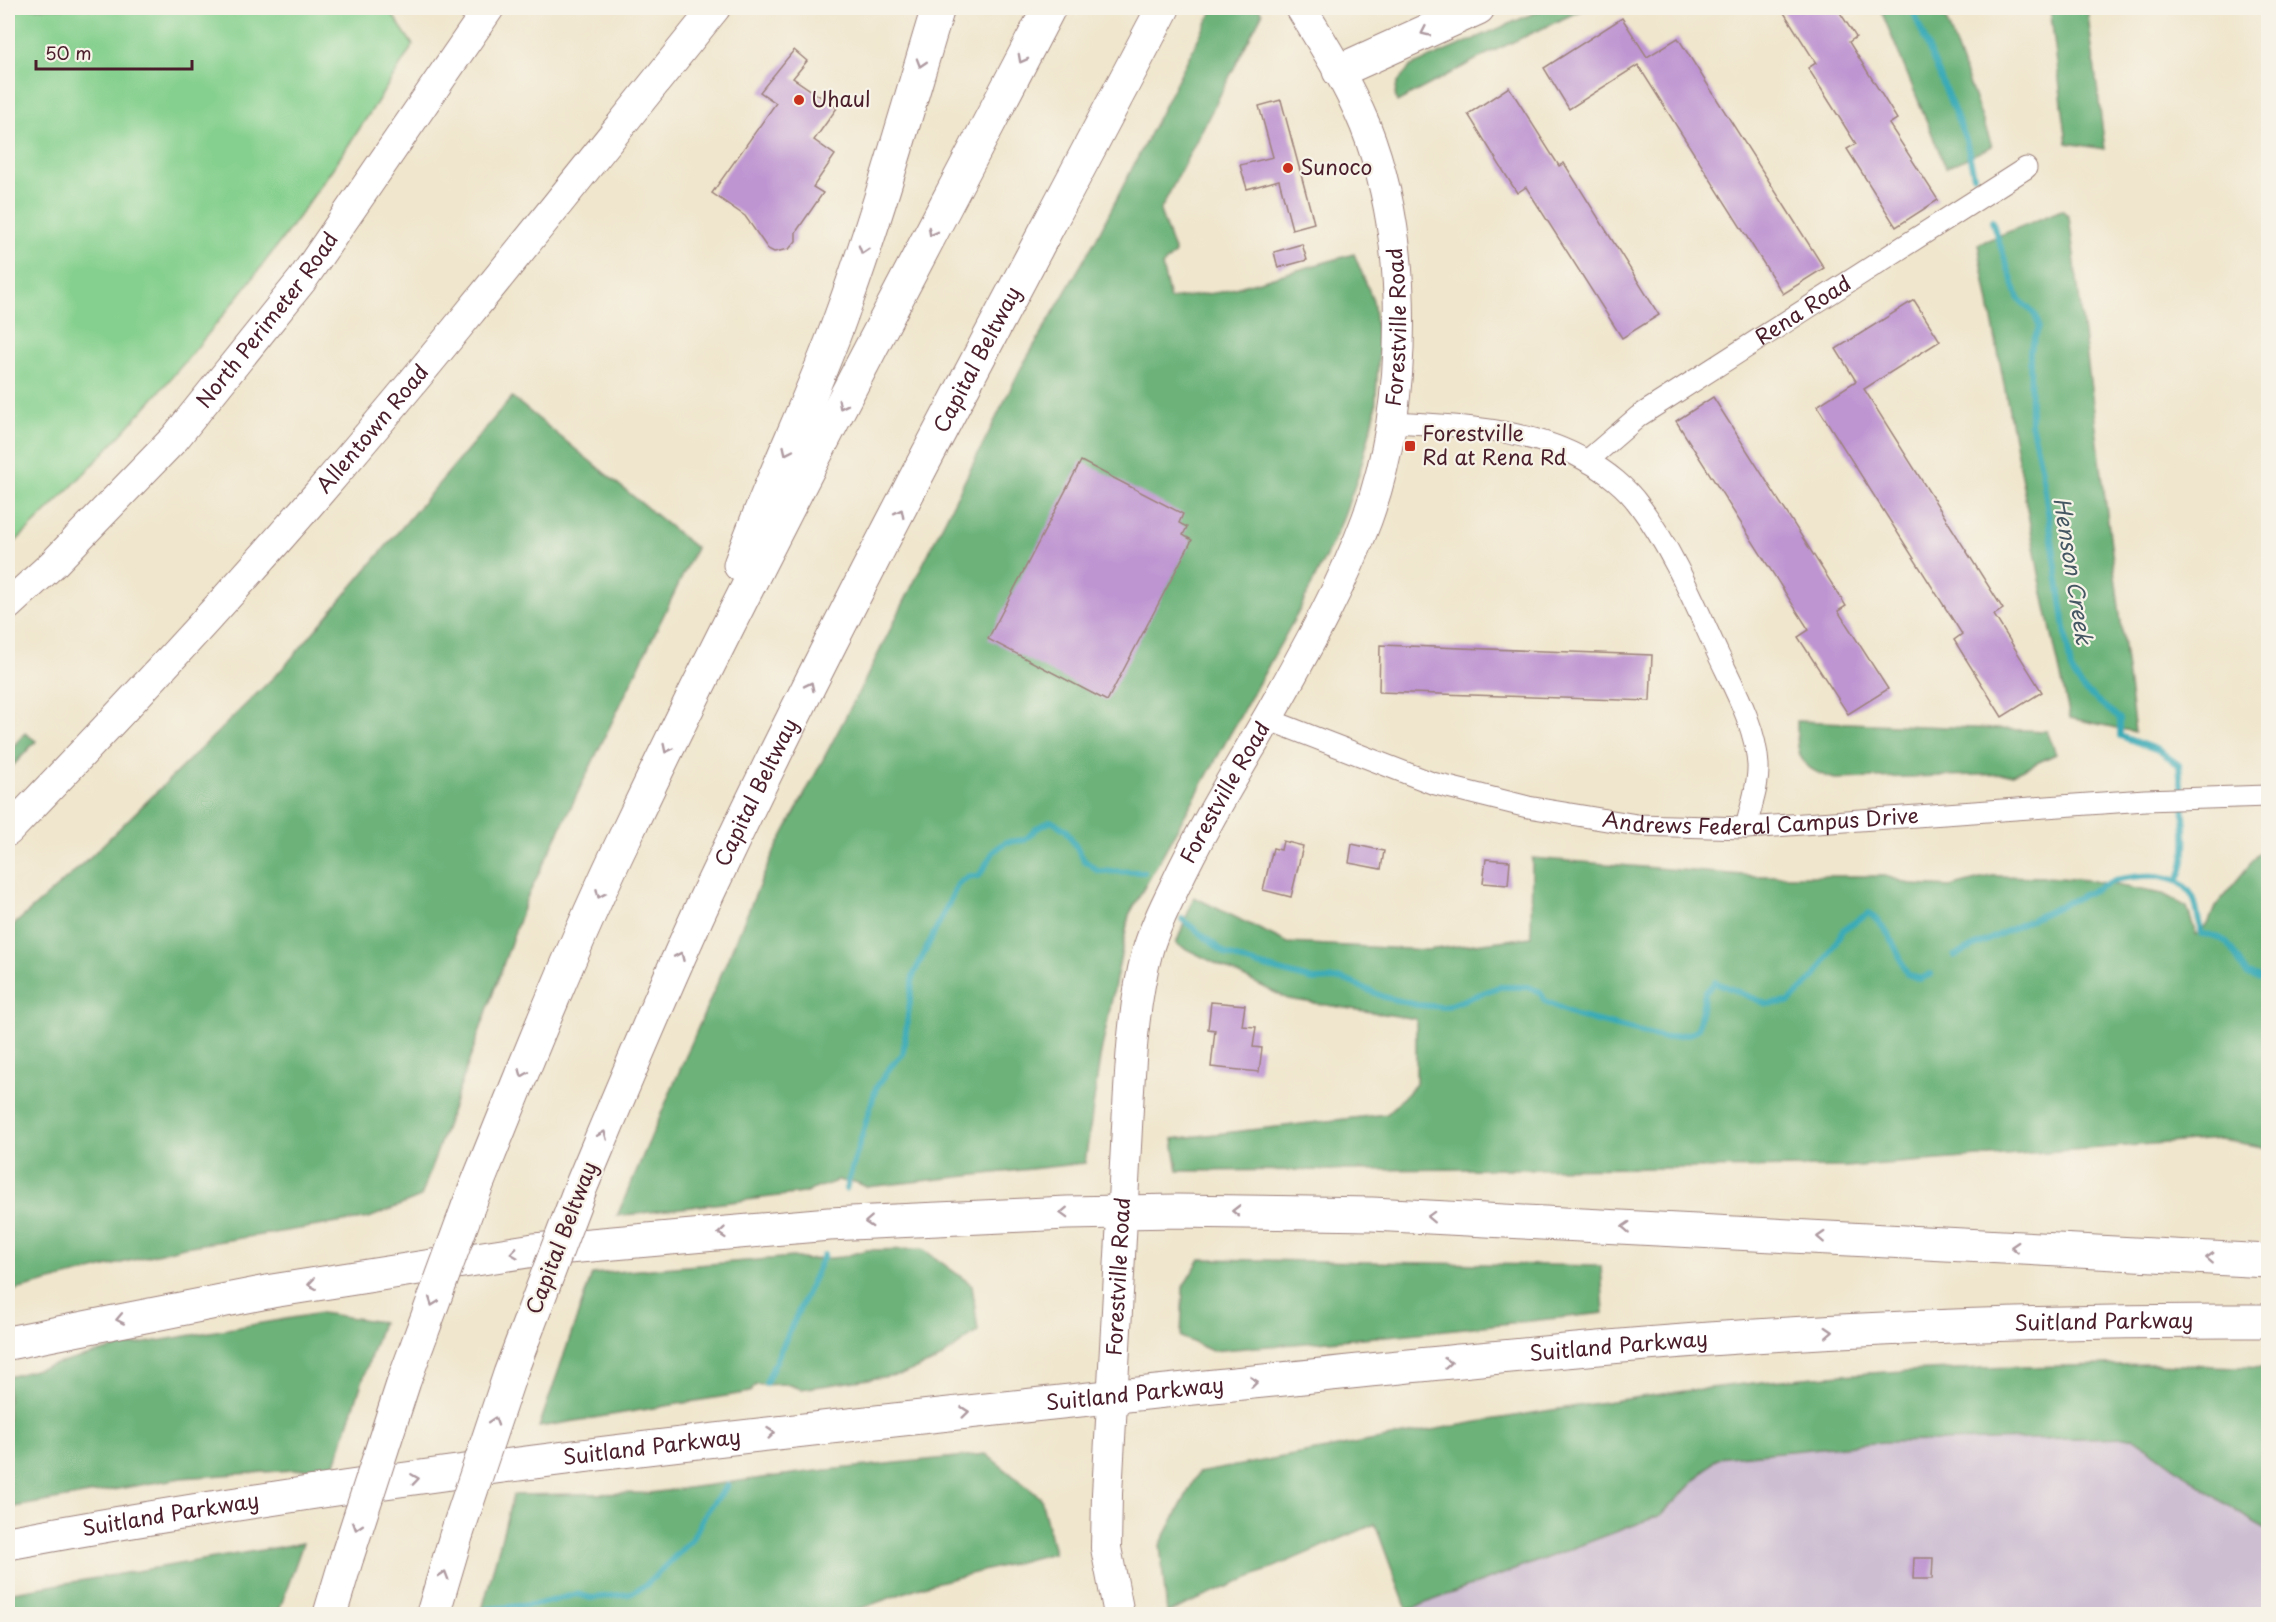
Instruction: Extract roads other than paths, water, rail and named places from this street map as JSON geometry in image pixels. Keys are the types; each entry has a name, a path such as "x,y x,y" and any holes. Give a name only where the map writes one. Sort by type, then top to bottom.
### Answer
{"highway":[{"path":"693,697 762,502 807,404 842,315 938,8"},
{"path":"330,1614 404,1381 468,1208 541,1026 623,840 693,697 1049,8"},
{"name":"Capital Beltway","path":"433,1614 456,1536 510,1374 580,1189 642,1040 710,890 821,665 1163,8"},
{"path":"1339,71 1478,8"},
{"path":"8,1343 272,1291 534,1250 829,1224 1122,1212 1244,1211 1436,1217 2268,1261"},
{"name":"Suitland Parkway","path":"8,1543 241,1503 543,1461 744,1436 1112,1397 1708,1339 2054,1322 2268,1321"}],"main road":[{"name":"North Perimeter Road","path":"8,604 54,563 175,438 302,280 489,8"},
{"name":"Allentown Road","path":"8,831 165,665 319,493 441,347 715,8"},
{"name":"Forestville Road","path":"1119,1614 1106,1548 1112,1397 1131,1064 1147,953 1155,926 1184,867 1267,719 1340,580 1358,540 1379,478 1392,422 1398,322 1396,268 1379,170 1366,127 1339,71 1301,8"}],"street":[{"name":"Rena Road","path":"1587,461 1639,416 2026,168"},
{"path":"1392,422 1430,423 1522,436 1587,461 1612,479 1639,504 1693,600 1744,712 1758,765 1746,828"},
{"name":"Andrews Federal Campus Drive","path":"1267,719 1432,783 1528,807 1637,825 1746,828 2145,800 2268,796"}],"waterway":[{"name":"Henson Creek","path":"1912,8 1966,140 1974,176"},
{"name":"Henson Creek","path":"1992,221 2018,298 2036,316 2039,327 2030,350 2031,423 2042,471 2071,670 2083,689 2120,719 2120,736 2158,750 2179,765 2185,842 2182,871 2177,881"},
{"name":"Henson Creek","path":"846,1189 876,1088 891,1066 903,1054 913,976 958,884 969,876 979,876 994,851 1006,842 1025,840 1036,829 1051,821 1066,830 1084,860 1098,871 1144,872"},
{"name":"Henson Creek","path":"1954,956 2115,880 2158,876 2178,882 2193,897 2202,934 2220,938 2230,946 2247,974 2268,980"},
{"name":"Henson Creek","path":"1182,919 1226,954 1313,980 1343,979 1384,997 1417,1005 1445,1007 1499,987 1528,987 1540,992 1545,1001 1577,1016 1665,1038 1692,1033 1698,1028 1705,993 1715,982 1767,1004 1789,1002 1815,977 1844,929 1869,913 1887,933 1907,974 1920,979 1931,974"},
{"name":"Henson Creek","path":"766,1383 824,1255"},
{"name":"Henson Creek","path":"488,1609 539,1604 577,1594 591,1598 629,1594 646,1585 692,1540 706,1512 728,1485"}],"place":[{"name":"Uhaul","path":"799,100"},
{"name":"Sunoco","path":"1288,168"},
{"name":"Forestville Rd at Rena Rd","path":"1410,446"}]}
